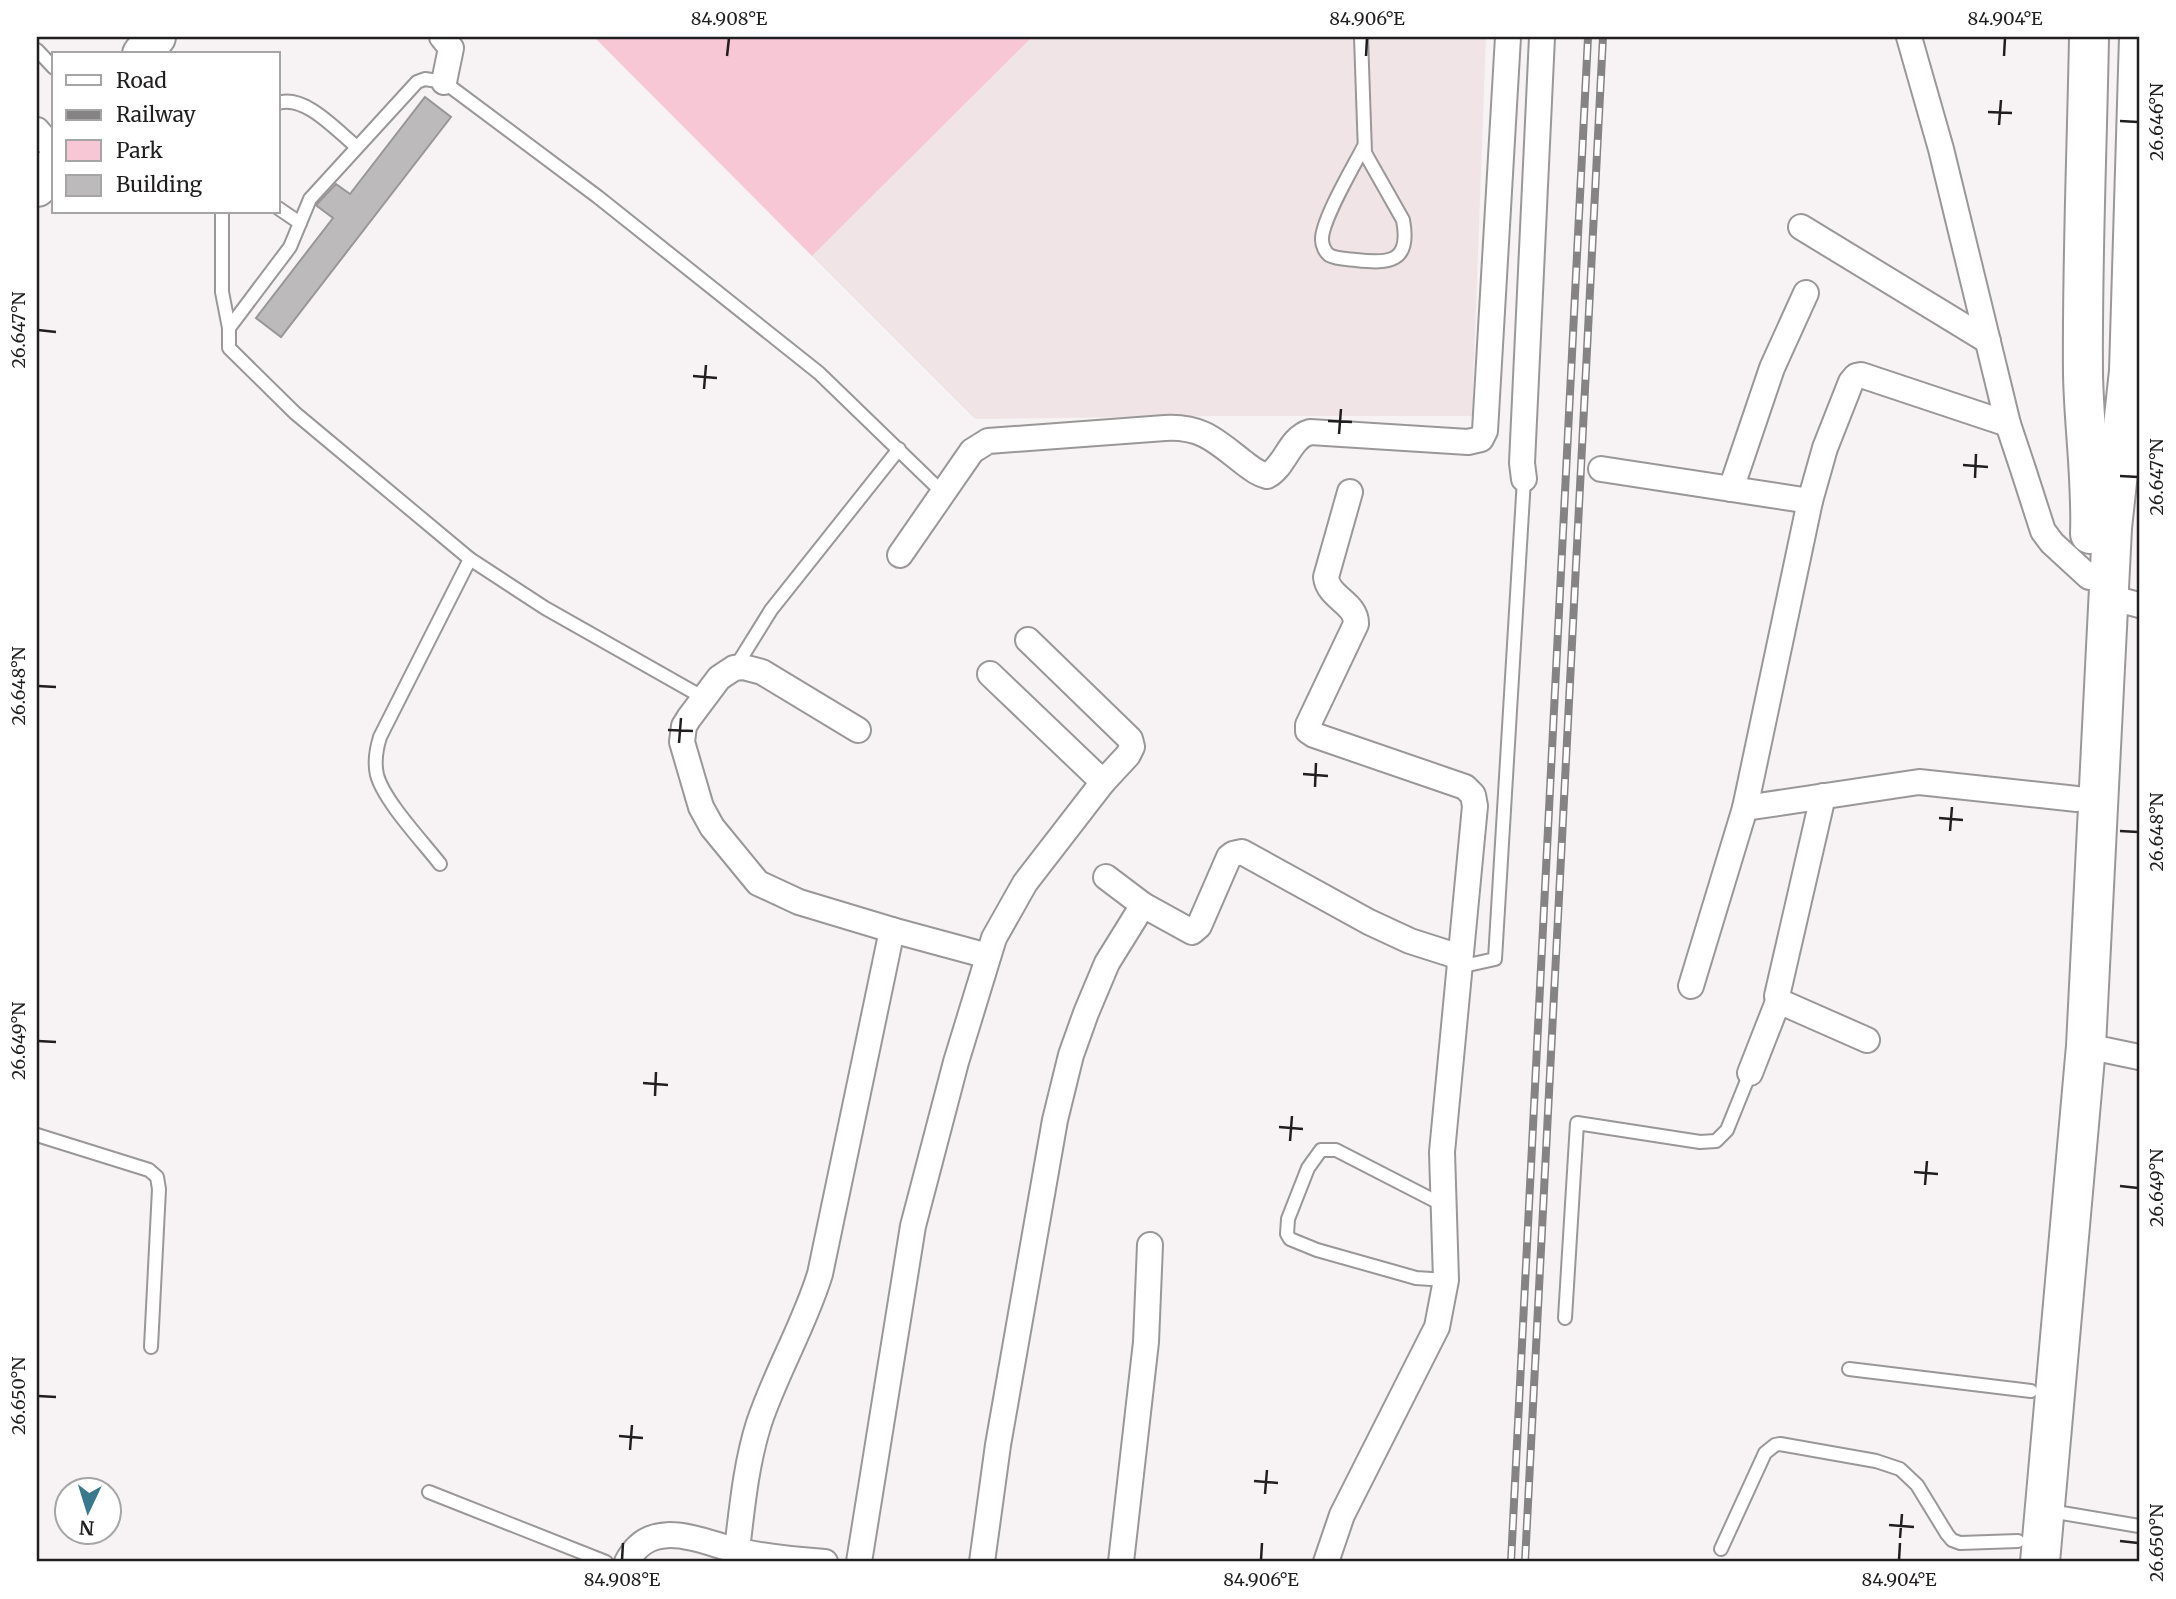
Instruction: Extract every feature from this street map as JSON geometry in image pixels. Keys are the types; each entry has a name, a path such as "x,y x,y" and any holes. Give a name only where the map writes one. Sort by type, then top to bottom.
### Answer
{"main road":[{"path":"2090,37 2083,377 2114,448"},
{"path":"2111,37 2114,448"},
{"path":"2025,1555 2045,1511 2086,1046 2112,593 2091,496 2114,448 2129,371 2136,214 2139,37"},
{"path":"37,187 52,168"},
{"path":"2025,1555 2031,1391 2063,1009 2086,683 2112,593"}],"street":[{"path":"442,37 451,48 444,82"},
{"path":"900,555 978,446 998,439 1190,428 1210,436 1257,472 1267,476 1276,470 1300,437 1310,432 1468,442 1481,439 1485,432 1508,37"},
{"path":"1524,479 1522,463 1542,37"},
{"path":"1909,37 1941,149 2008,424 2043,531 2052,543 2112,593"},
{"path":"37,130 52,148"},
{"path":"1801,227 1988,341"},
{"path":"1731,489 1772,368 1806,293"},
{"path":"1691,986 1745,808 1810,502 1825,448 1851,382 1861,375 2008,424"},
{"path":"1601,470 1810,502"},
{"path":"1326,1562 1342,1515 1441,1315 1446,1280 1442,1152 1475,806 1473,795 1465,787 1314,735 1308,728 1328,679 1356,624 1356,615 1330,590 1326,577 1350,492"},
{"path":"859,1562 914,1226 956,1062 994,938 1025,883 1103,782 1131,751 1130,739 1028,640"},
{"path":"858,730 762,671 734,668 719,678 684,726 682,742 701,807 712,827 758,883 777,894 892,930 988,956"},
{"path":"990,674 1103,782"},
{"path":"1745,808 1919,782 2077,799"},
{"path":"1751,1073 1779,999 1778,986 1823,796"},
{"path":"1106,877 1143,905 1187,931 1195,931 1229,857 1242,852 1369,922 1460,962"},
{"path":"982,1562 998,1444 1055,1120 1071,1055 1086,1013 1107,963 1143,905"},
{"path":"737,1550 748,1464 759,1424 811,1303 820,1274 892,930"},
{"path":"1779,999 1867,1040"},
{"path":"2086,1046 2139,1057"},
{"path":"1121,1562 1146,1342 1150,1245"},
{"path":"628,1562 632,1553 642,1543 666,1535 703,1540 737,1550 792,1560 825,1562"}],"lane":[{"path":"1361,37 1364,146 1369,161 1402,220 1405,244 1394,259 1373,262 1337,258 1324,249 1322,241 1325,225 1364,146"},
{"path":"37,50 52,66"},
{"path":"229,328 290,247 310,199 417,82 425,79 444,82 598,197 819,373 943,493"},
{"path":"280,102 289,100 305,105 357,147"},
{"path":"280,209 300,223"},
{"path":"222,214 222,292 229,328 228,342 234,354 295,413 470,559 545,608 704,698"},
{"path":"734,668 771,610 899,449"},
{"path":"1460,962 1494,958 1524,479"},
{"path":"440,864 384,791 377,777 376,752 380,737 470,559"},
{"path":"1565,1318 1577,1123 1700,1142 1716,1141 1727,1130 1751,1073"},
{"path":"37,1135 149,1170 157,1177 159,1189 150,1347"},
{"path":"1443,1205 1336,1150 1325,1148 1317,1153 1308,1168 1286,1227 1290,1239 1317,1250 1416,1278 1446,1280"},
{"path":"1849,1369 2031,1391"},
{"path":"1721,1549 1765,1453 1780,1444 1876,1461 1900,1469 1917,1485 1952,1540 2025,1555"},
{"path":"429,1493 606,1562"},
{"path":"2045,1511 2139,1526"}],"shaded area":[{"path":"1032,37 1486,37 1472,416 975,419 812,256"}],"green space":[{"path":"594,37 1032,37 812,256"}],"building":[{"path":"425,97 451,117 281,337 256,318 333,218 317,204 336,184 350,194"}],"railway":[{"path":"1511,1562 1588,37"},
{"path":"1525,1562 1603,37"}]}
